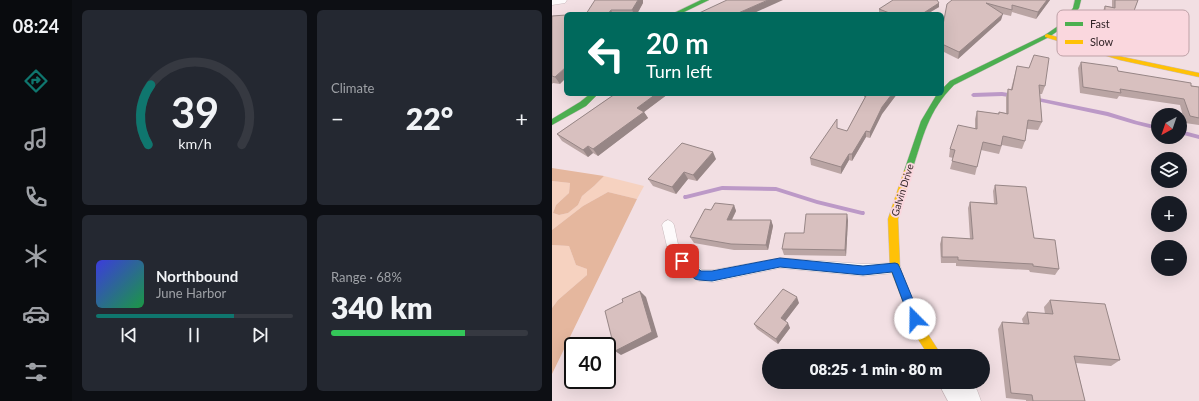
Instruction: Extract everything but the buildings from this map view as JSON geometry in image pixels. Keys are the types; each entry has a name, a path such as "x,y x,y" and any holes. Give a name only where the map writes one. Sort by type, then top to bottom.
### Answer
{"street":[{"path":"552,0 560,0"},
{"path":"679,12 706,0"},
{"name":"Galvin Drive","path":"1074,10 1078,0"},
{"name":"Galvin Drive","path":"944,92 952,83 1047,36 1057,29"},
{"path":"1047,36 1057,40"},
{"path":"1108,56 1136,63 1199,75"},
{"path":"552,122 583,104 592,96"},
{"name":"Galvin Drive","path":"931,349 920,332 895,268 893,218 923,126 935,101 940,96"},
{"path":"958,389 966,401"}],"lane":[{"path":"668,225 673,251 699,276 712,276 780,263 863,270 895,268"}],"shaded area":[{"path":"552,168 604,176 582,196 578,205 568,213 559,215 553,213 556,205 569,193 570,183 552,181"},
{"path":"604,176 644,186 637,199 608,192 583,206 552,230 552,181 570,183 569,193 556,205 553,213 559,215 568,213 578,205 582,196"},
{"path":"608,192 637,199 570,337 564,337 564,349 552,374 552,308 558,300 587,275 587,269 576,265 569,246 552,245 552,230 583,206"},
{"path":"552,245 569,246 576,265 587,269 587,275 558,300 552,308"}],"waterway":[{"path":"973,95 1002,94 1015,96"},
{"path":"1034,99 1108,114 1151,126"},
{"path":"1187,134 1199,137"},
{"path":"686,197 722,188 776,189 817,202 862,213"}],"traffic: fast":[{"path":"679,12 706,0"},
{"path":"1074,10 1078,0"},
{"path":"944,91 952,83 1047,36 1057,29"},
{"path":"552,122 583,104 592,96"},
{"path":"908,171 925,121 940,96"}],"traffic: slow":[{"path":"1047,36 1057,39"},
{"path":"1112,56 1199,75"},
{"path":"908,171 893,219 895,268 920,332 931,349"}],"route":[{"path":"682,261 699,276 725,274 751,267 780,263 863,270 895,268 915,319"}]}
